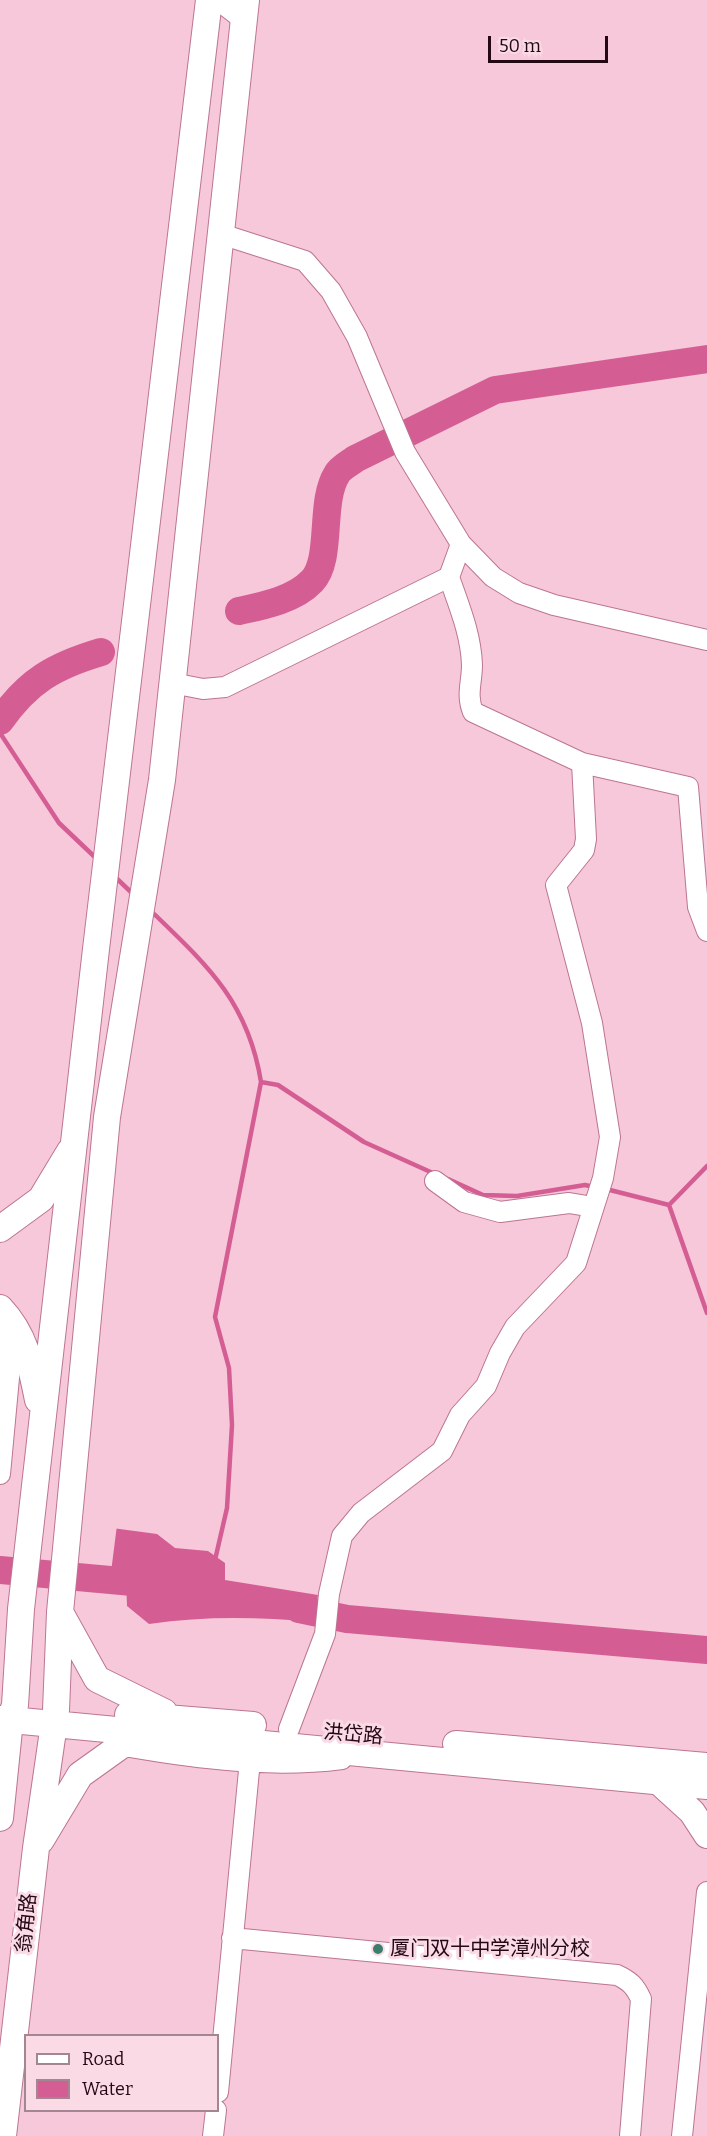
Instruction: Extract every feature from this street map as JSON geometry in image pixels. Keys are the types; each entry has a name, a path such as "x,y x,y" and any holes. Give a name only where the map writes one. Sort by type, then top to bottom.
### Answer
{"main road":[{"path":"1,1806 6,1712 21,1609 73,1146 209,0"},
{"name":"翁角路","path":"3,2136 36,1848 54,1718 60,1611 107,1118 162,780 245,10"},
{"path":"0,1229 41,1199 73,1146"},
{"path":"0,1308 11,1319 23,1340 42,1419"},
{"path":"0,1637 21,1609"},
{"path":"60,1611 97,1680 175,1727"},
{"path":"6,1712 175,1727 371,1753 707,1786"},
{"path":"36,1848 80,1775 122,1745 175,1727"},
{"name":"洪岱路","path":"175,1727 289,1729 707,1766"},
{"path":"659,1782 692,1812 707,1835"}],"street":[{"path":"218,0 245,10"},
{"path":"221,234 305,261 331,291 357,337 405,452 461,544 493,577 519,593 554,604 707,640"},
{"path":"461,544 449,577 467,629 472,666 468,700 473,712 582,763 688,787 698,907 707,931"},
{"path":"172,683 203,689 225,687 449,577"},
{"path":"289,1729 326,1634 329,1594 342,1536 361,1513 442,1452 460,1415 486,1386 500,1353 515,1328 576,1263 603,1178 610,1137 592,1023 556,885 584,850 586,839 582,763"},
{"path":"435,1181 464,1202 500,1212 569,1203 594,1204"},
{"path":"0,1336 10,1367 0,1474"},
{"path":"122,1745 170,1754 295,1764 371,1753"},
{"path":"219,2081 250,1760"},
{"path":"682,2136 707,1892"},
{"path":"232,1938 617,1975 636,1987 641,1999 630,2136"},
{"path":"213,2136 216,2112"}],"water":[{"path":"0,1513 157,1534 175,1548 208,1551 225,1563 225,1580 318,1595 313,1622 231,1618 149,1624 127,1606 126,1579 52,1569"}],"pier":[{"path":"0,1511 117,1525 110,1580 52,1572 0,1590"}],"waterway":[{"path":"239,611 287,598 305,588 312,581 322,559 328,499 332,486 338,472 355,459 495,390 707,359"},
{"path":"0,721 21,695 43,677 69,663 101,652"},
{"path":"0,733 59,823 99,861"},
{"path":"113,875 133,894"},
{"path":"150,910 206,967 235,1006 255,1054 261,1082 215,1317 229,1368 232,1425 227,1508 215,1560"},
{"path":"261,1082 278,1085 364,1142 435,1174"},
{"path":"606,1189 669,1205 707,1166"},
{"path":"448,1179 483,1195 517,1196 585,1185 594,1187"},
{"path":"669,1205 707,1313"},
{"path":"0,1570 165,1585"},
{"path":"299,1609 347,1619 707,1650"}],"place":[{"name":"厦门双十中学漳州分校","path":"378,1949"}]}
